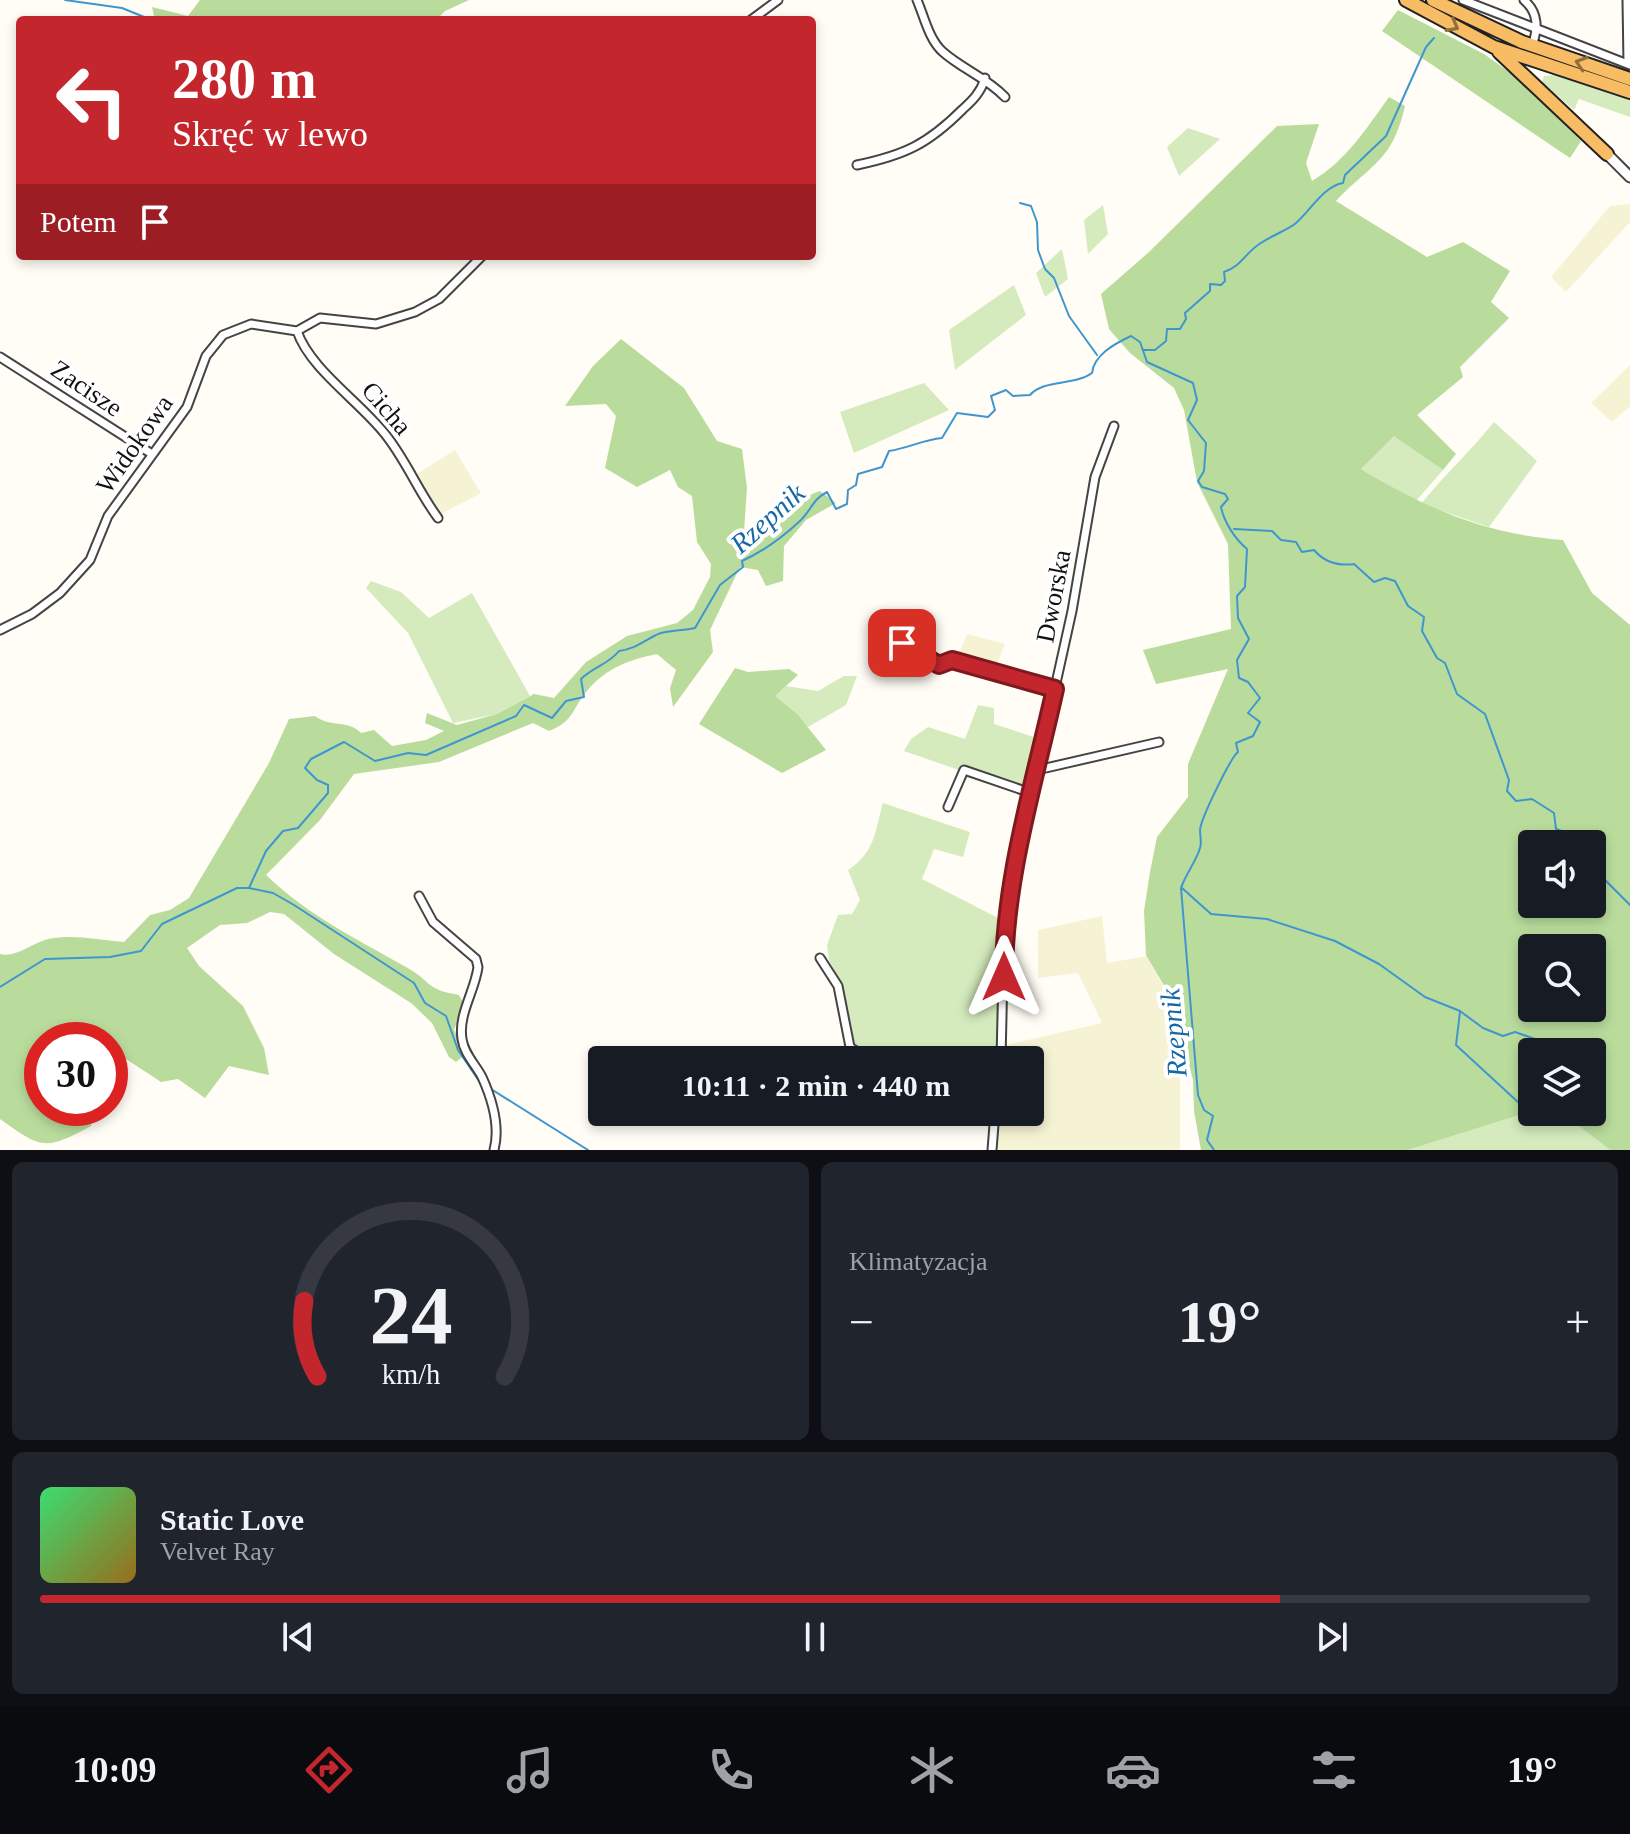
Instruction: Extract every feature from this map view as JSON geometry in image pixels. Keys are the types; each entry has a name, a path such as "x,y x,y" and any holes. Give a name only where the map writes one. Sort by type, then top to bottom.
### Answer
{"highway":[{"path":"1406,0 1494,47 1630,92"},
{"path":"1433,0 1532,46 1630,79"},
{"path":"1494,47 1607,154"},
{"path":"1537,86 1536,76 1548,67"}],"street":[{"path":"756,16 778,0"},
{"path":"917,0 934,42 942,52 985,78 1005,97"},
{"path":"1463,0 1554,35 1573,46 1629,65 1627,0"},
{"path":"1524,0 1534,12 1537,31 1532,46"},
{"path":"857,165 897,157 927,142 978,94 985,78"},
{"path":"1607,154 1630,177"},
{"name":"Widokowa","path":"0,630 39,608 75,579 90,560 108,516 187,407 206,356 223,335 251,324 297,331 320,318 376,324 415,312 439,299 478,260"},
{"name":"Cicha","path":"297,331 311,357 360,403 405,460 438,518"},
{"name":"Zacisze","path":"0,357 152,454"},
{"name":"Dworska","path":"1001,1046 1004,928 1055,689 1095,477 1114,426"},
{"path":"902,643 939,665 952,660 1055,689"},
{"path":"1037,770 1159,742"},
{"path":"948,807 959,774 964,770 1031,793"},
{"path":"419,896 433,922 476,959 478,967 461,1026 462,1042 482,1076 491,1101 496,1123 494,1150"},
{"path":"820,958 838,986 850,1046"},
{"path":"992,1150 994,1126"}],"shaded area":[{"path":"1630,204 1630,222 1566,292 1551,277 1610,206"},
{"path":"1630,365 1630,406 1612,422 1591,403"},
{"path":"455,450 481,493 439,515 417,474"},
{"path":"967,634 1005,644 995,669 957,658"},
{"path":"1102,916 1107,963 1147,956 1167,992 1182,1007 1179,1028 1168,1034 1170,1045 1180,1051 1180,1150 995,1150 998,1126 1044,1126 1044,1046 1006,1045 1102,1023 1078,973 1038,978 1038,930"}],"green space":[{"path":"200,0 469,0 440,16 188,16"},
{"path":"152,7 188,16 154,16"},
{"path":"1398,10 1484,54 1522,81 1581,141 1570,158 1382,31"},
{"path":"1554,75 1630,100 1630,117 1579,99 1574,110 1542,82 1544,76"},
{"path":"1389,97 1405,106 1400,125 1387,151 1336,201 1427,257 1463,242 1510,271 1491,302 1509,318 1460,367 1463,377 1417,415 1456,454 1443,470 1394,436 1361,469 1410,496 1458,517 1508,532 1563,540 1592,593 1630,625 1630,1150 1610,1150 1579,1126 1606,1126 1606,1038 1518,1038 1518,1115 1408,1150 1201,1150 1194,1111 1193,1080 1179,1028 1182,1007 1175,1004 1146,955 1144,911 1157,837 1188,797 1188,764 1228,669 1156,684 1143,650 1231,629 1228,544 1197,482 1184,410 1174,388 1130,353 1109,329 1101,294 1149,252 1277,126 1319,124 1306,163 1312,181 1335,164"},
{"path":"1188,128 1220,139 1179,176 1167,147"},
{"path":"1103,205 1108,234 1088,254 1084,220"},
{"path":"1062,249 1068,279 1045,297 1036,273"},
{"path":"1014,285 1026,315 955,370 949,330"},
{"path":"621,339 684,388 717,441 742,449 747,488 743,546 764,534 809,496 820,491 836,503 806,520 784,546 783,581 766,586 758,570 740,567 710,630 713,652 673,707 670,688 676,670 657,654 627,662 601,677 586,692 568,719 549,731 533,723 439,762 354,774 320,820 266,875 333,926 415,972 434,987 459,995 464,1004 454,1030 467,1053 456,1062 449,1057 432,1023 411,1003 334,954 284,914 270,912 247,923 220,925 187,948 199,966 243,1006 264,1048 269,1075 229,1066 205,1098 178,1079 161,1082 128,1060 128,1022 24,1022 24,1126 91,1126 54,1143 45,1143 26,1137 0,1119 0,954 12,954 42,941 58,938 124,942 150,915 170,910 189,898 269,763 289,719 315,716 327,722 350,726 361,733 374,730 392,746 426,740 444,731 425,723 427,713 457,725 497,714 534,694 554,698 586,662 627,636 677,623 693,610 710,577 711,564 697,542 692,496 678,487 670,470 637,487 605,468 616,416 606,404 565,406 593,366"},
{"path":"924,383 949,410 854,453 840,412"},
{"path":"1494,422 1537,461 1489,527 1421,504 1476,443"},
{"path":"1394,435 1443,470 1416,501 1361,469"},
{"path":"371,581 401,592 429,618 472,593 530,696 497,714 453,723 408,633 366,588"},
{"path":"735,668 748,672 789,669 798,675 775,696 798,715 826,750 782,773 699,724"},
{"path":"844,676 857,676 846,705 808,727 774,696 786,686 818,691"},
{"path":"978,705 994,708 994,724 1040,739 1030,787 965,766 959,770 904,751 911,739 928,727 965,739"},
{"path":"883,803 970,832 963,857 934,849 922,879 1000,919 999,1046 853,1046 849,1040 844,989 829,960 827,945 838,915 852,914 860,900 848,870 864,856"},
{"path":"1518,1115 1518,1126 1579,1126 1610,1150 1408,1150"}],"waterway":[{"path":"65,0 122,8 142,16"},
{"path":"1144,350 1155,350 1166,341 1167,329 1180,329 1186,319 1185,313 1210,291 1210,284 1221,285 1225,281 1224,272 1263,242 1293,226 1323,194 1343,183 1345,175 1386,136 1426,47 1434,38"},
{"path":"1020,203 1031,206 1037,222 1038,250 1045,269 1054,278 1069,316 1097,355"},
{"name":"Rzepnik","path":"0,987 45,959 110,957 141,951 162,924 237,888 249,888 266,851 283,831 298,828 328,793 328,785 317,780 305,768 311,759 344,742 375,761 408,753 426,755 516,716 524,705 552,718 566,701 584,697 581,679 619,651 660,633 695,628 720,585 743,567 742,561 788,532 822,495 827,492 836,509 847,504 848,490 856,485 858,474 882,467 889,451 942,438 957,413 988,417 995,410 991,396 1006,390 1013,396 1030,395 1043,387 1085,377 1092,373 1106,351 1131,336 1140,342 1147,362 1193,383 1197,400 1188,420 1206,443 1204,471 1198,481 1202,487 1225,494 1228,499 1221,507 1225,518 1234,535 1247,549 1245,587 1237,596 1238,618 1249,639 1237,660 1239,678 1248,682 1260,698 1248,713 1260,722 1253,736 1236,743 1238,752 1205,813 1200,830 1200,848 1181,888 1198,1095 1204,1110 1213,1116 1207,1140 1214,1150"},
{"path":"1234,529 1272,531 1281,540 1296,542 1302,552 1314,550 1332,563 1354,564 1374,582 1385,578 1395,581 1408,606 1424,617 1422,631 1437,658 1445,663 1457,694 1485,714 1509,780 1507,791 1516,801 1532,799 1554,813 1559,830"},
{"path":"1606,881 1630,905"},
{"path":"249,888 273,893 294,905 414,983 425,1003 446,1016 458,1050 481,1084"},
{"path":"1182,888 1211,914 1267,919 1335,941 1379,964 1425,997 1460,1011 1483,1028 1503,1036 1515,1032 1532,1038"},
{"path":"1460,1012 1456,1045 1518,1102"},
{"path":"491,1089 588,1150"}],"route":[{"path":"902,643 939,665 952,660 1055,689 1016,858 1004,928 1004,977"}]}
